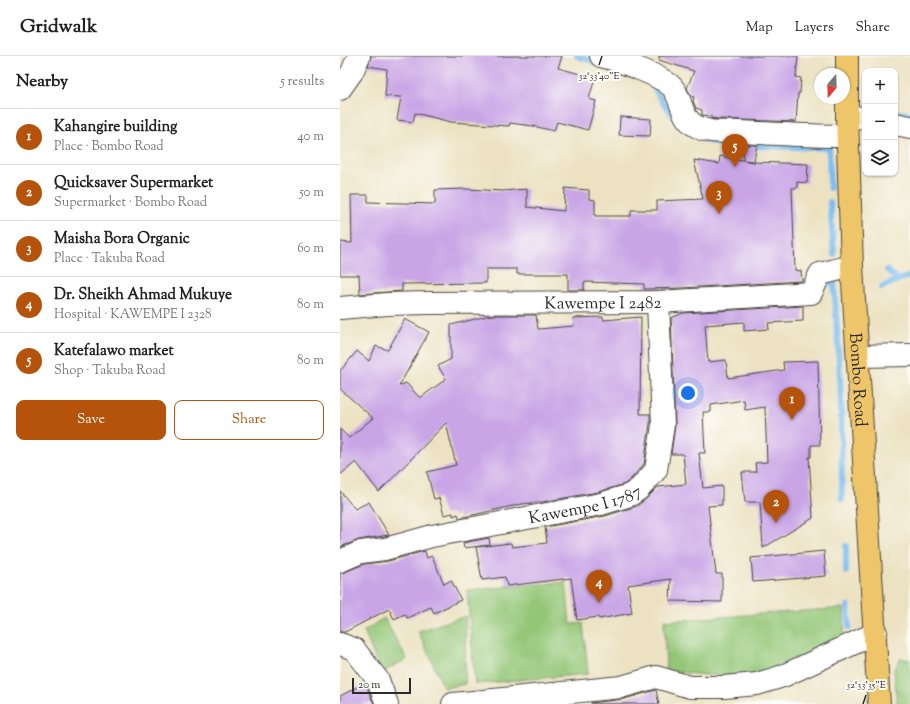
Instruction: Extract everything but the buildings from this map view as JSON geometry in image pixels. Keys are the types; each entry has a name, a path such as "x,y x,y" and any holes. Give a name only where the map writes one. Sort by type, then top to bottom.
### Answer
{"main road":[{"name":"Bombo Road","path":"847,56 853,123 852,266 859,356 879,704"}],"street":[{"path":"340,90 352,72 359,56"},
{"path":"601,56 616,60 664,80 673,89 687,120 697,127 710,131 776,135 853,123"},
{"path":"898,125 910,127"},
{"name":"Kawempe I 2482","path":"340,308 387,304 428,303 658,302 815,284 852,266"},
{"name":"Kawempe I 1787","path":"340,560 360,552 385,549 432,536 601,504 621,499 639,489 656,470 663,425 658,302"},
{"path":"859,356 910,355"},
{"path":"453,704 512,701 620,687 656,677 690,687 724,687 757,684 783,676 876,633"},
{"path":"340,644 354,649 378,680 388,704"}],"green space":[{"path":"566,582 570,624 583,623 588,674 475,684 467,590"},
{"path":"844,608 844,633 827,650 772,672 741,676 704,675 670,671 666,669 664,621"},
{"path":"466,616 465,684 444,688 418,631"},
{"path":"384,618 407,659 381,673 364,631"},
{"path":"901,658 910,660 909,704 897,704 894,670"}],"waterway":[{"path":"577,56 598,63"},
{"path":"652,84 664,104 680,125"},
{"path":"898,112 910,114"},
{"path":"705,140 728,145 829,148"},
{"path":"829,146 830,188"},
{"path":"830,202 834,254"},
{"path":"887,270 898,280 910,276"},
{"path":"882,287 898,280"},
{"path":"823,283 834,282 841,393 842,499"},
{"path":"846,546 846,572"},
{"path":"848,606 849,627"}],"place":[{"name":"Katefalawo market","path":"735,167"},
{"name":"Maisha Bora Organic","path":"719,214"},
{"name":"Kahangire building","path":"792,420"},
{"name":"Quicksaver Supermarket","path":"776,523"},
{"name":"Dr. Sheikh Ahmad Mukuye","path":"599,603"}]}
